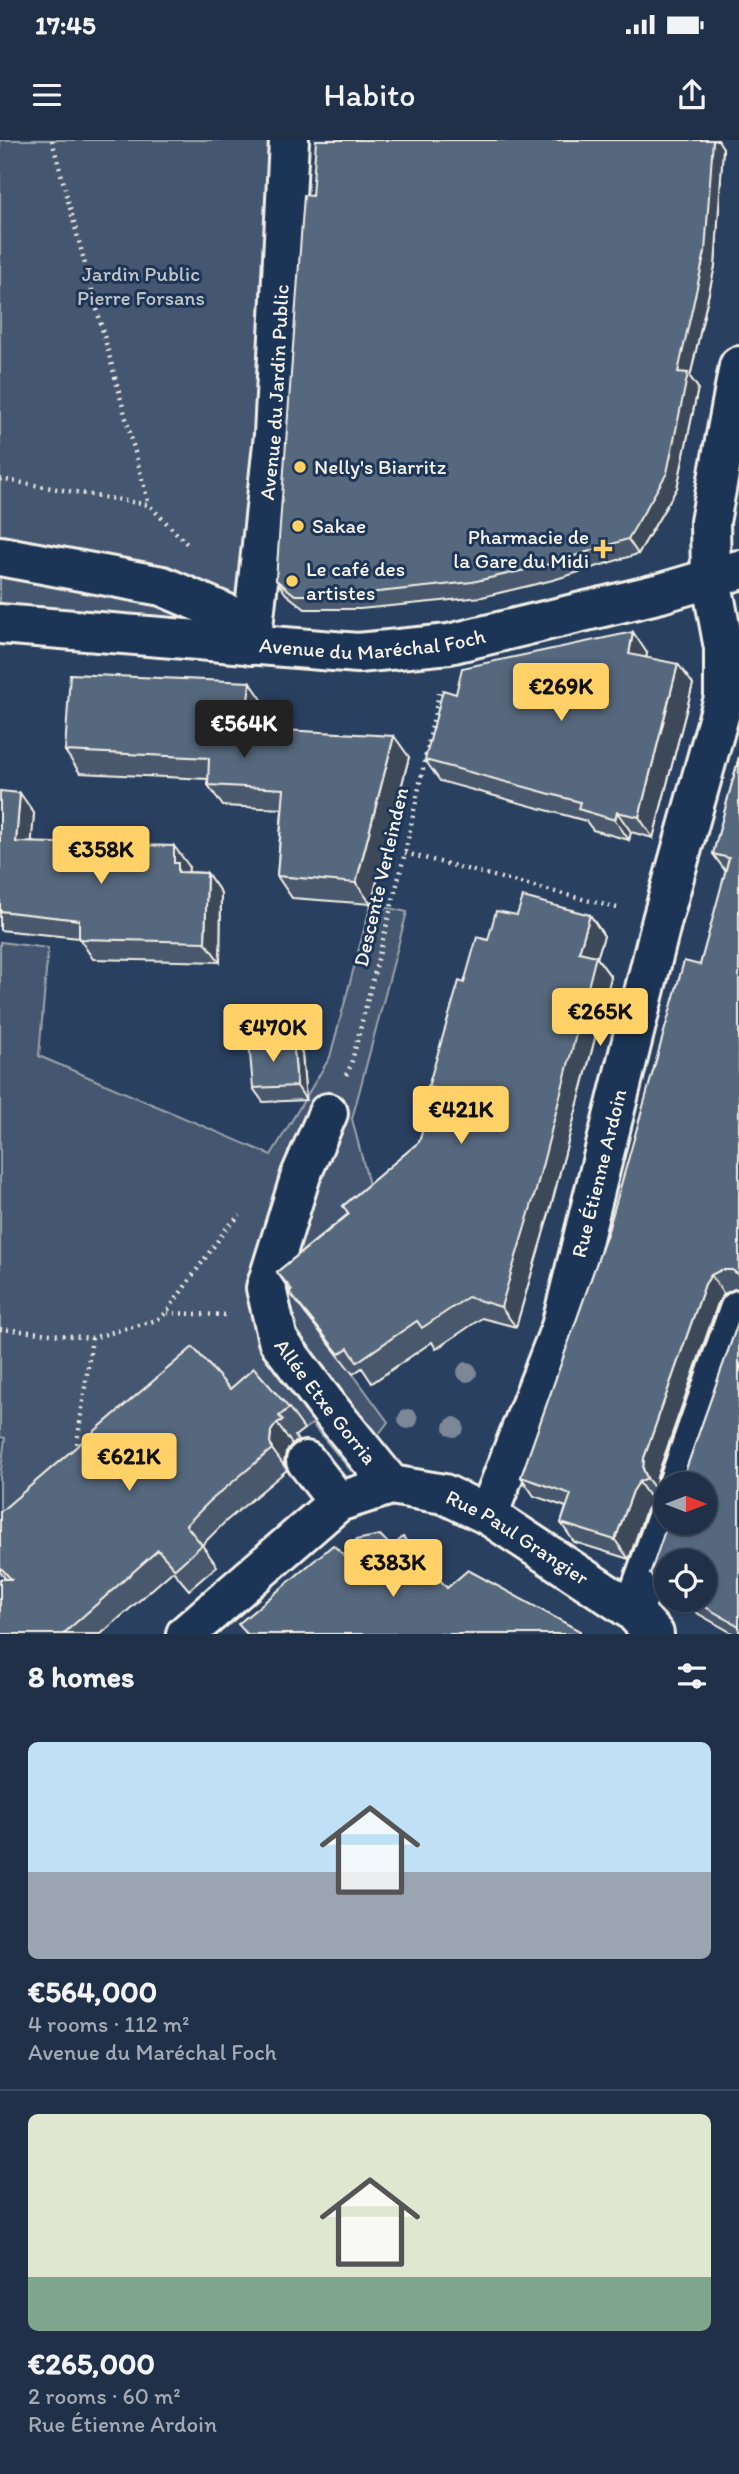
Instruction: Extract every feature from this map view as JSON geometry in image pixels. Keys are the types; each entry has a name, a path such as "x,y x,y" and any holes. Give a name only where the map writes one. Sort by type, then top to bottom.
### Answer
{"street":[{"name":"Avenue du Jardin Public","path":"252,635 274,435 289,140"},
{"name":"Rue Étienne Ardoin","path":"488,1515 561,1326 662,920 724,698 725,574 710,522 739,366"},
{"path":"0,556 162,586 252,635"},
{"name":"Avenue du Maréchal Foch","path":"0,624 252,635 358,653 449,644 661,593 725,574"},
{"name":"Allée Etxe Gorria","path":"328,1113 301,1175 266,1288 278,1340 391,1485"},
{"path":"682,1472 739,1310"},
{"path":"306,1461 338,1502"},
{"path":"186,1634 338,1502 391,1485"},
{"name":"Rue Paul Grangier","path":"391,1485 444,1494 488,1515 644,1623"},
{"path":"644,1623 663,1535"}],"path":[{"path":"52,140 149,505 197,554"},
{"path":"0,479 149,505"},
{"name":"Descente Verleinden","path":"328,1113 351,1065 405,853 449,644"},
{"path":"405,853 662,920"},
{"path":"0,1329 92,1338 157,1320 166,1313 226,1230 245,1210"},
{"path":"75,1459 92,1338"}],"green space":[{"name":"Jardin Public Pierre Forsans","path":"0,140 289,140 251,645 0,624"},
{"path":"371,904 407,912 352,1119 374,1204 353,1374 388,1422 351,1471 312,1424 304,1429 269,1389 0,1539 0,1477 5,1438 0,1437 0,942 48,948 39,1056 271,1155 330,1057"}],"building":[{"path":"316,140 713,140 705,252 678,372 688,373 667,473 628,539 543,566 472,582 350,595 295,595 276,580 304,195 312,196"},
{"path":"633,632 629,654 678,664 639,817 617,812 615,820 578,809 580,802 425,760 443,690 456,694 462,668"},
{"path":"70,674 250,682 245,728 394,736 356,883 277,876 284,789 208,785 209,758 65,751"},
{"path":"739,757 739,1275 732,1270 721,1270 711,1275 705,1284 644,1458 643,1469 647,1478 639,1482 633,1491 615,1540 561,1523 571,1494 521,1477 608,1231 684,961 700,965 729,858 713,854"},
{"path":"0,791 20,793 16,842 174,846 174,863 178,863 178,872 207,873 205,942 79,939 79,920 0,911"},
{"path":"523,897 590,915 579,952 596,956 536,1190 501,1307 468,1297 422,1328 417,1321 357,1362 348,1348 339,1354 289,1292 292,1290 277,1272 349,1214 343,1206 419,1142 436,1089 428,1087 459,981 464,983 477,937 488,940 496,911 517,915"},
{"path":"293,1039 297,1086 253,1088 249,1042"},
{"path":"739,1320 739,1626 714,1612 717,1612 717,1549 659,1549 664,1535 718,1535 718,1472 685,1472"},
{"path":"193,1347 230,1389 254,1368 289,1408 279,1416 283,1420 271,1431 272,1449 186,1525 202,1545 175,1569 158,1550 63,1634 0,1634 0,1579 11,1579 0,1567 0,1512"},
{"path":"380,1535 392,1547 403,1537 447,1588 468,1570 580,1631 580,1634 247,1634 238,1624 333,1545 345,1556 356,1540"}],"place":[{"name":"Nelly's Biarritz","path":"300,467"},
{"name":"Sakae","path":"298,526"},
{"name":"Pharmacie de la Gare du Midi","path":"603,549"},
{"name":"Le café des artistes","path":"292,581"}]}
